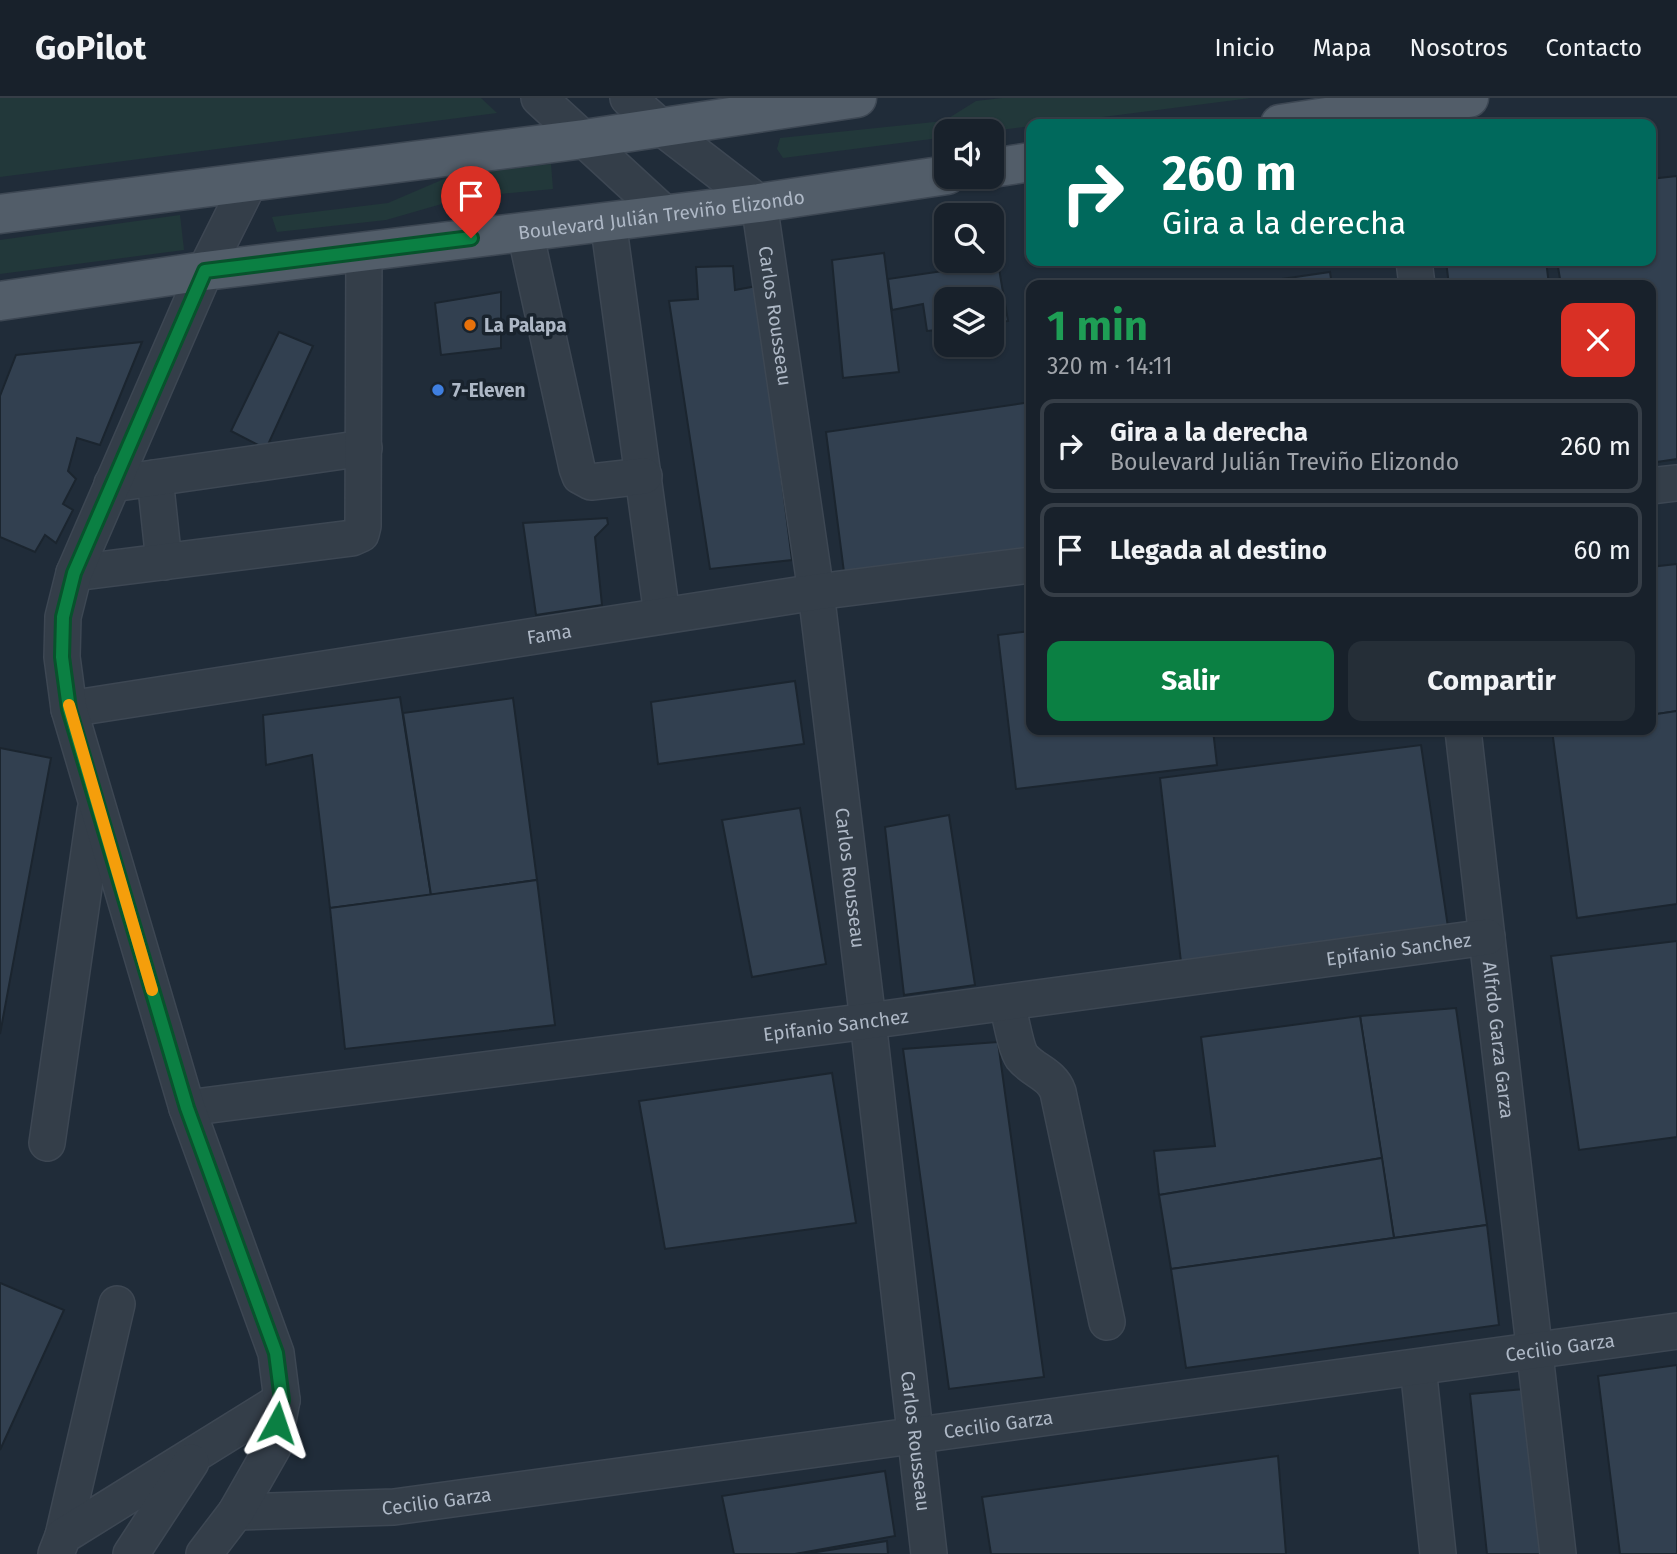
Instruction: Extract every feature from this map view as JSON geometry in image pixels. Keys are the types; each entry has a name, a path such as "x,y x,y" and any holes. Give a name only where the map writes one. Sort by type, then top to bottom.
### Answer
{"main road":[{"path":"0,214 584,139 857,98"},
{"path":"1347,119 1400,115 1469,98"},
{"path":"1004,166 1026,163"},
{"name":"Boulevard Julián Treviño Elizondo","path":"0,301 205,271 760,203 934,177"}],"street":[{"path":"539,98 664,214"},
{"path":"628,98 662,128 760,203"},
{"path":"204,1554 236,1512 273,1447 282,1400 276,1353 187,1108 69,709 62,657 63,617 74,573 112,484 205,271 249,183"},
{"name":"Carlos Rousseau","path":"760,203 816,592 929,1554"},
{"path":"608,221 662,615"},
{"path":"525,232 580,476 591,482 644,476"},
{"path":"74,573 361,534 364,251"},
{"path":"112,484 364,448"},
{"path":"155,478 164,562"},
{"path":"1656,485 1677,482"},
{"name":"Fama","path":"69,709 662,615 1026,566"},
{"name":"Alfrdo Garza Garza","path":"1464,735 1558,1554"},
{"path":"47,1143 96,800"},
{"name":"Epifanio Sanchez","path":"187,1108 1007,1003 1487,937"},
{"path":"1007,1003 1020,1055 1052,1080 1058,1093 1107,1322"},
{"path":"59,1545 117,1304"},
{"name":"Cecilio Garza","path":"236,1512 394,1507 1677,1331"},
{"path":"1418,1367 1438,1554"},
{"path":"59,1545 282,1400"},
{"path":"131,1554 197,1453"}],"green space":[{"path":"0,98 481,98 497,113 0,177"},
{"path":"1002,98 1251,98 1087,119 1026,119 1026,127 1004,129 1004,119 947,119 976,101"},
{"path":"934,122 934,139 783,158 777,149 780,138"},
{"path":"551,164 553,189 466,197 386,220 277,232 272,217 388,203 451,176"},
{"path":"180,215 184,250 0,274 0,240"}],"building":[{"path":"1677,176 1677,459 1656,462 1656,280 1560,280 1558,266 1656,266 1656,178"},
{"path":"884,253 899,372 843,378 832,260"},
{"path":"733,266 735,290 757,286 792,560 710,569 669,301 698,299 696,267"},
{"path":"1447,266 1547,266 1548,280 1448,280"},
{"path":"934,272 1000,273 1002,287 934,287 934,330 927,331 923,304 892,310 888,279"},
{"path":"1330,272 1331,280 1275,280"},
{"name":"La Palapa","path":"501,292 501,348 441,355 435,303"},
{"path":"1004,298 1008,321 1004,322"},
{"path":"279,332 313,346 266,449 231,431"},
{"path":"142,342 100,445 77,438 68,471 76,479 63,504 73,510 56,543 45,535 35,552 0,537 0,396 16,355"},
{"path":"1026,403 1026,558 845,580 826,432"},
{"path":"607,518 608,524 595,537 602,605 536,615 523,523"},
{"path":"1677,564 1677,711 1656,714 1656,566"},
{"path":"1026,632 1026,735 1214,735 1217,765 1016,789 998,635"},
{"path":"795,681 804,744 658,764 651,702"},
{"path":"400,697 431,895 330,908 312,755 266,765 263,715"},
{"path":"513,698 537,880 431,895 403,713"},
{"path":"1677,711 1677,904 1577,918 1553,735 1656,735 1656,714"},
{"path":"1421,745 1448,927 1181,962 1160,778"},
{"path":"0,748 51,758 0,1034"},
{"path":"800,808 826,964 752,977 722,820"},
{"path":"949,815 975,985 904,995 885,827"},
{"path":"537,880 555,1025 345,1049 330,908"},
{"path":"1677,941 1677,1137 1579,1150 1551,956"},
{"path":"1456,1008 1487,1225 1394,1238 1360,1016"},
{"path":"1360,1016 1382,1158 1159,1195 1154,1151 1215,1146 1201,1037"},
{"path":"998,1042 1044,1377 949,1389 903,1049"},
{"path":"832,1073 856,1223 665,1249 639,1101"},
{"path":"1382,1158 1394,1238 1171,1269 1159,1195"},
{"path":"1487,1225 1499,1325 1186,1368 1171,1269"},
{"path":"0,1283 64,1310 0,1450"},
{"path":"1677,1365 1677,1554 1620,1554 1598,1376"},
{"path":"1524,1389 1544,1554 1487,1554 1470,1394"},
{"path":"1278,1456 1286,1554 991,1554 982,1497"},
{"path":"885,1471 895,1536 795,1554 734,1554 722,1496"},
{"path":"887,1541 888,1554 804,1554"}],"slow traffic":[{"path":"69,705 152,990"}],"place":[{"name":"La Palapa","path":"470,325"},
{"name":"7-Eleven","path":"438,390"}],"route":[{"path":"277,1423 282,1400 276,1353 187,1108 69,709 62,657 63,617 74,573 205,271 471,238"}]}
